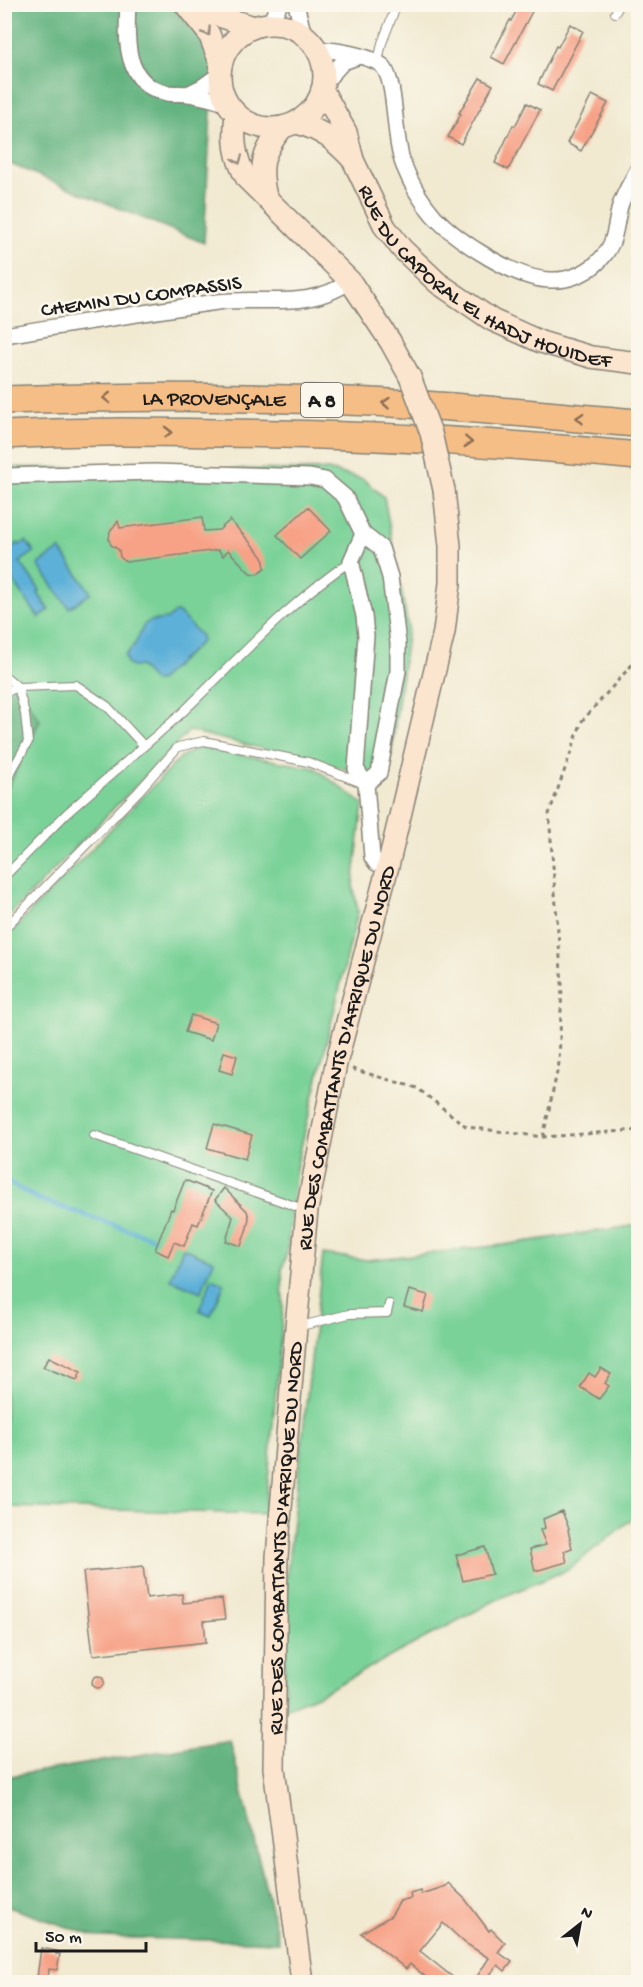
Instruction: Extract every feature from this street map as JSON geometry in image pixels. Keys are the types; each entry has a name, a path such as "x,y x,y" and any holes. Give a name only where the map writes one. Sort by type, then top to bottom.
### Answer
{"highway":[{"name":"LA PROVENÇALE","path":"4,400 159,397 340,401 639,423"},
{"name":"LA PROVENÇALE","path":"4,435 162,432 312,434 502,444 639,456"}],"main road":[{"path":"185,4 209,34 221,70 221,85 232,108 256,126 274,128 290,125"},
{"path":"205,4 222,17 261,26 283,26 310,43 322,66 323,86 313,107 269,145 262,161 262,179 266,197"},
{"path":"221,70 232,43 243,33 261,26"},
{"name":"RUE DU CAPORAL EL HADJ HOUIDEF","path":"323,86 346,132 353,160 385,227 396,242 438,283 492,320 541,342 591,357 639,363"},
{"name":"RUE DES COMBATTANTS D'AFRIQUE DU NORD","path":"232,108 237,160 247,179 350,281 390,341 410,377 431,433 444,490 450,546 450,583 444,632 388,866 336,1064 307,1210 277,1557 274,1768 302,1983"},
{"name":"RUE DU CAPORAL EL HADJ HOUIDEF","path":"290,125 314,128 330,136 353,160"}],"street":[{"path":"128,4 128,48 137,75 151,87 160,91 188,94 232,108"},
{"path":"261,26 280,4"},
{"path":"296,4 310,43 325,50 378,62 383,66 388,77 401,159 422,201 441,222 464,241 527,276 551,280 564,279 588,270 597,263 612,245 621,204 639,169"},
{"path":"323,86 343,62 357,57"},
{"path":"188,94 202,87 221,70"},
{"name":"CHEMIN DU COMPASSIS","path":"4,335 220,302 303,300 324,296 350,281"},
{"path":"4,476 155,472 310,477 324,480 345,497 363,534 381,548 390,577 398,643 398,671 379,773 366,784"},
{"path":"363,534 351,561 364,616 366,636 356,769 366,784 372,857 376,863 388,866"}],"lane":[{"path":"378,62 382,43 397,4"},
{"path":"615,13 620,4"},
{"path":"4,877 66,814 188,708 239,656 325,579 351,561"},
{"path":"4,675 18,687 25,714 28,742 4,784"},
{"path":"4,693 18,687 76,685 107,706 144,746"},
{"path":"4,929 138,792 178,747 204,741 215,743 308,762 366,784"},
{"path":"94,1135 307,1210"},
{"path":"296,1327 349,1314 387,1313 388,1305"}],"path":[{"path":"543,1137 559,1062 562,984 549,814 582,721 639,658"},
{"path":"336,1064 417,1088 467,1127 543,1137 639,1130"}],"green space":[{"path":"171,4 214,56 204,243 5,162 4,5"},
{"path":"5,467 328,470 363,479 384,497 408,627 388,779 189,731 5,920"},
{"path":"5,669 40,720 5,794"},
{"path":"199,747 315,768 363,804 353,885 358,912 296,1168 287,1252 282,1269 283,1309 265,1514 5,1507 5,938 182,756"},
{"path":"638,1225 638,1514 569,1569 498,1599 322,1693 285,1708 285,1591 323,1254 367,1260 503,1245"},
{"path":"230,1740 279,1942 97,1937 5,1906 5,1777"}],"water":[{"path":"26,541 34,552 20,562 40,590 38,593 49,610 39,618 9,575 13,572 5,559 5,553 18,543 20,545"},
{"path":"60,549 91,593 69,608 38,565"},
{"path":"176,612 201,636 202,641 160,680 154,682 140,666 128,665 125,656 135,644 144,625 150,621 167,619"},
{"path":"183,1248 214,1261 201,1292 170,1279"},
{"path":"212,1278 224,1284 211,1315 199,1310"}],"building":[{"path":"520,4 536,4 504,64 491,57"},
{"path":"570,24 583,31 552,91 538,84 556,46 558,47"},
{"path":"480,78 493,85 461,144 448,137"},
{"path":"592,95 608,103 581,151 567,143"},
{"path":"527,103 540,110 508,170 495,163 513,125 515,126"},
{"path":"308,507 331,531 300,559 277,535"},
{"path":"202,517 204,531 219,530 230,520 263,557 265,568 257,574 250,573 228,550 223,556 218,550 126,562 109,540 110,531 118,521 120,528"},
{"path":"191,1015 216,1023 211,1040 185,1032"},
{"path":"224,1052 237,1056 232,1074 219,1070"},
{"path":"214,1124 252,1135 245,1159 207,1148"},
{"path":"185,1180 212,1191 198,1225 193,1223 184,1246 174,1242 168,1256 155,1250"},
{"path":"224,1188 247,1211 249,1218 241,1246 226,1241 233,1217 215,1200"},
{"path":"409,1290 428,1295 423,1312 404,1307"},
{"path":"49,1357 81,1372 77,1380 43,1367"},
{"path":"601,1368 611,1374 605,1383 609,1386 599,1399 580,1387 589,1373 595,1377"},
{"path":"562,1511 569,1529 572,1548 564,1551 567,1562 535,1571 530,1549 546,1545 540,1530 545,1528 543,1519"},
{"path":"485,1547 492,1574 463,1581 456,1555"},
{"path":"143,1566 147,1598 182,1594 183,1603 222,1599 225,1619 204,1621 206,1642 93,1655 83,1572"},
{"path":"100,1676 104,1682 100,1688 96,1688 92,1680"},
{"path":"448,1883 465,1899 489,1931 491,1929 505,1943 498,1952 512,1962 505,1971 498,1965 483,1983 473,1983 489,1958 465,1943 443,1923 420,1951 460,1983 433,1983 410,1964 406,1969 361,1933 391,1916 400,1901 411,1898 410,1893 420,1890 421,1894"},
{"path":"41,1948 57,1951 56,1954 60,1954 57,1970 49,1969 48,1979 37,1978"}],"waterway":[{"path":"4,1180 38,1199 153,1238"}]}
